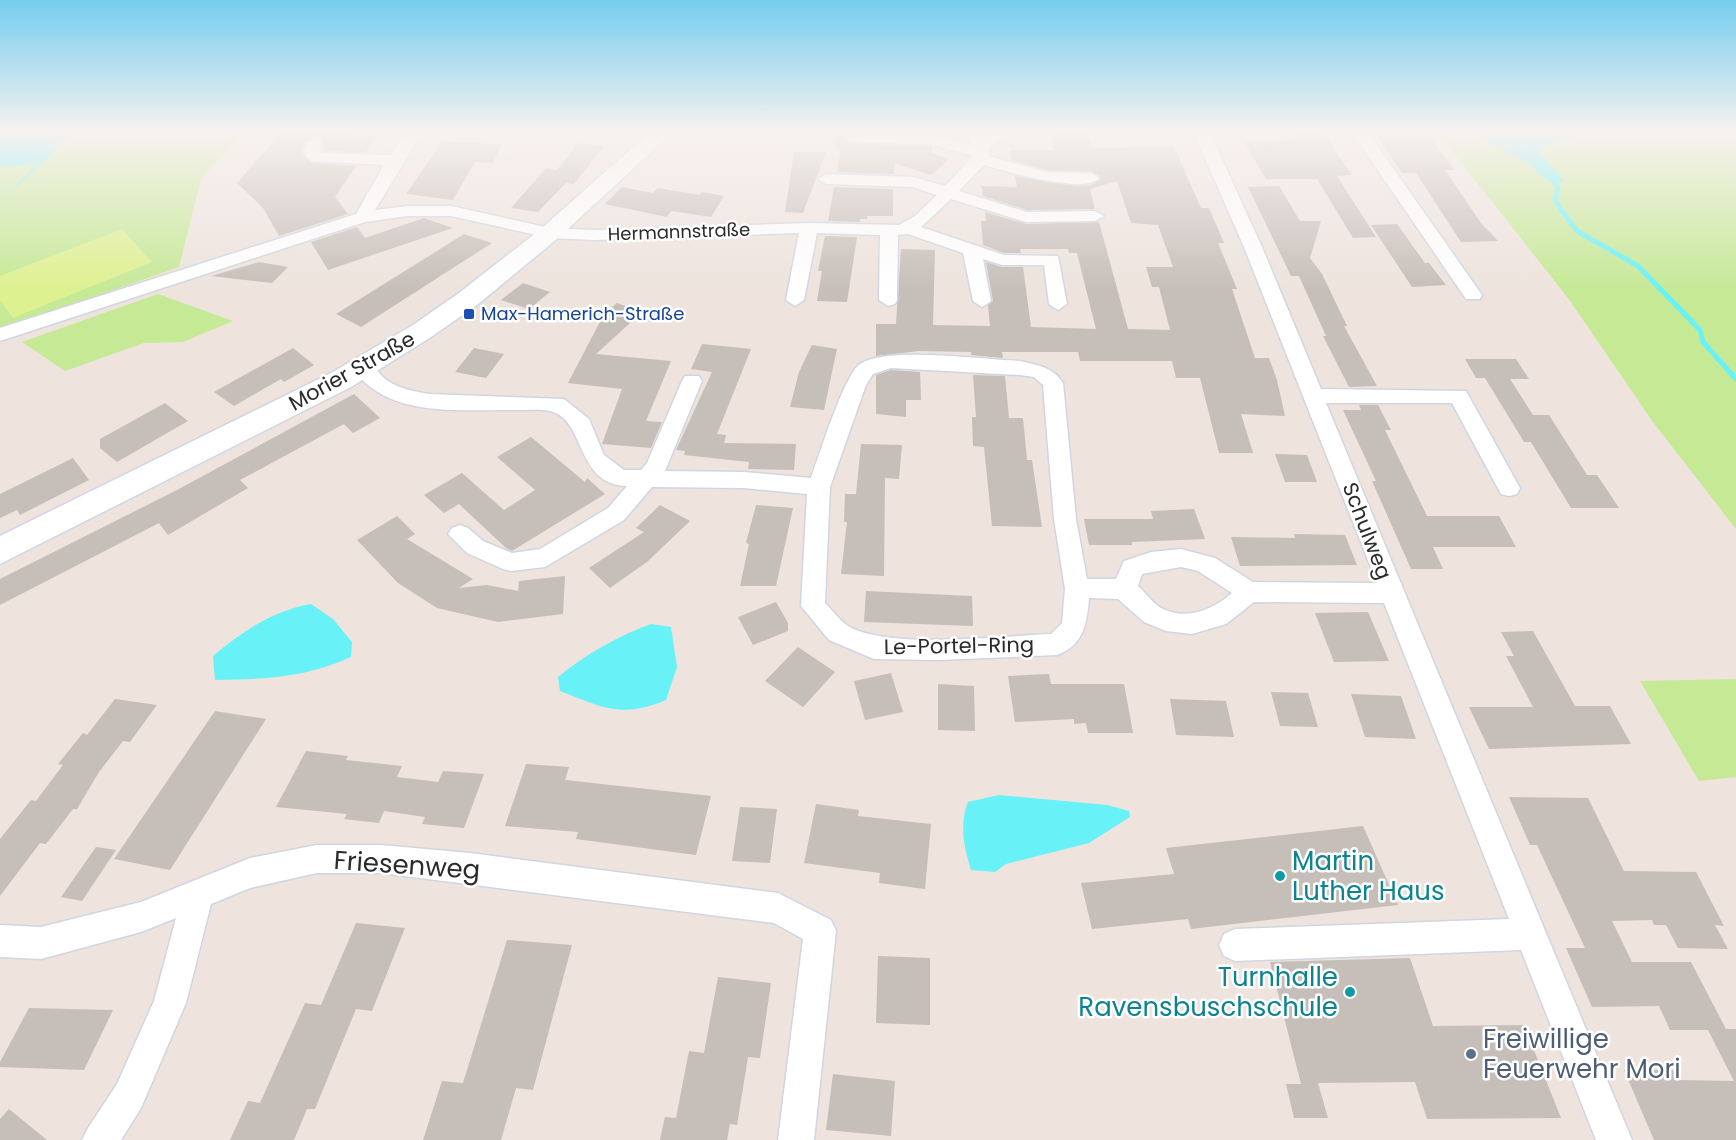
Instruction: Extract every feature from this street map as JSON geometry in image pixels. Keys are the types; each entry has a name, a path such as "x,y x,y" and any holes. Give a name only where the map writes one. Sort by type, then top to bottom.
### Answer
{"main road":[{"name":"Morier Straße","path":"0,551 363,368 468,299 550,233 605,184"}],"street":[{"path":"363,217 381,184"},
{"path":"913,184 1026,217 1095,216"},
{"path":"908,228 948,194 956,184"},
{"name":"Schulweg","path":"1225,184 1253,247 1614,1140"},
{"path":"1396,184 1473,295"},
{"path":"0,335 363,217 408,210 451,211 550,233"},
{"path":"795,300 809,228"},
{"name":"Hermannstraße","path":"550,233 594,235 809,228 888,230 908,228 1002,260 1052,260 1058,303"},
{"path":"888,230 888,300"},
{"path":"972,251 982,301"},
{"name":"Le-Portel-Ring","path":"890,361 1020,368 1040,372 1053,383 1065,519 1077,589 1074,627 1057,644 938,649 874,648 838,633 813,606 819,487 856,384 866,369 890,361"},
{"path":"363,368 381,386 407,397 447,402 556,404 582,424 595,459 620,478 744,480 819,487"},
{"path":"460,534 476,547 511,562 546,558 616,514 643,479 656,467 692,381"},
{"path":"1313,396 1459,396 1509,488"},
{"path":"1124,590 1132,568 1157,558 1178,556 1212,566 1248,592 1391,593"},
{"path":"1077,589 1124,590 1152,615 1190,625 1209,622 1238,605 1248,592"},
{"name":"Friesenweg","path":"0,941 41,943 141,917 250,873 317,859 381,859 778,908 820,931 796,1140"},
{"path":"100,1140 129,1096 170,1003 198,894"},
{"path":"1235,945 1529,934"}],"green space":[{"path":"0,184 200,184 179,267 0,330"},
{"path":"1478,184 1736,184 1736,529 1653,422 1568,298"},
{"path":"122,229 152,262 13,318 0,300 0,276"},
{"path":"158,294 233,321 183,342 144,343 65,371 22,342"},
{"path":"1736,679 1736,777 1699,781 1640,681"}],"water":[{"path":"311,604 333,619 352,642 351,657 317,669 284,676 215,680 213,656 224,647 247,630 271,617"},
{"path":"651,624 671,627 677,667 666,700 636,709 612,709 560,691 558,677 603,646"},
{"path":"999,795 1107,805 1129,811 1130,817 1089,843 1006,864 995,872 971,870 964,836 964,819 968,802"}],"building":[{"path":"238,184 344,184 335,197 348,214 279,236 263,208"},
{"path":"413,184 462,184 453,200 406,194"},
{"path":"532,184 565,184 538,212 511,208"},
{"path":"789,184 814,184 803,213 785,212"},
{"path":"1016,184 1106,184 1090,189 1095,209 1027,210 983,196 981,186 1017,187"},
{"path":"1118,184 1191,184 1201,208 1209,208 1224,243 1218,243 1237,289 1232,289 1255,358 1269,358 1277,380 1285,416 1241,414 1253,453 1219,453 1200,378 1176,378 1172,361 1080,361 1078,352 1002,352 1003,358 971,355 971,352 919,351 876,356 876,324 896,324 901,249 935,250 933,325 990,326 988,305 993,301 986,262 1002,267 1023,267 1031,327 1096,329 1077,253 1069,253 1068,249 1020,249 1021,253 1004,253 983,245 981,221 986,221 985,212 1026,224 1099,222 1128,329 1170,330 1159,287 1152,287 1146,267 1173,267 1158,225 1131,223"},
{"path":"1320,184 1342,184 1376,237 1353,238"},
{"path":"1423,184 1455,184 1481,223 1498,241 1461,242"},
{"path":"1279,186 1300,221 1321,221 1310,258 1322,274 1347,326 1344,326 1377,386 1349,387 1323,336 1326,336 1299,276 1291,276 1248,187"},
{"path":"622,187 653,193 658,188 700,195 702,192 724,196 711,217 671,211 667,217 605,204"},
{"path":"834,187 893,189 893,216 867,216 867,219 860,219 860,222 828,221"},
{"path":"424,218 453,228 328,270 311,242 357,227 365,238"},
{"path":"1397,224 1425,263 1429,263 1446,285 1412,287 1371,225"},
{"path":"464,234 492,243 361,327 336,314"},
{"path":"825,236 857,237 847,302 817,301 822,271 818,271"},
{"path":"259,262 288,267 272,283 211,276"},
{"path":"523,283 550,292 529,309 501,300"},
{"path":"617,303 642,312 596,354 671,361 646,421 662,422 651,448 602,444 622,389 568,383 603,316"},
{"path":"702,344 751,349 717,434 726,435 724,443 796,444 794,470 748,469 749,462 684,455 685,451 676,450 712,372 691,369"},
{"path":"812,345 837,349 824,410 790,407 799,372"},
{"path":"293,348 314,365 284,382 281,379 234,406 214,392"},
{"path":"474,348 504,354 486,378 455,372"},
{"path":"1465,359 1516,359 1529,379 1510,379 1533,415 1549,415 1587,475 1597,475 1619,508 1571,508 1531,442 1524,442 1485,378 1476,378"},
{"path":"891,370 920,372 921,400 906,400 906,417 876,414 876,375"},
{"path":"973,375 1005,376 1009,418 1023,418 1027,460 1032,460 1042,527 992,526 984,447 973,446 972,417 976,417"},
{"path":"354,394 380,418 353,433 344,424 240,480 248,488 168,535 159,523 0,605 0,579 177,490"},
{"path":"165,403 188,421 117,462 100,448 100,439"},
{"path":"1359,405 1378,405 1391,430 1385,430 1427,516 1499,516 1516,547 1433,547 1443,569 1411,569 1372,481 1376,481 1343,410 1361,410"},
{"path":"531,437 585,482 587,478 605,494 512,551 459,504 444,513 424,495 462,473 504,510 535,490 497,457"},
{"path":"861,444 902,445 899,479 885,478 884,576 841,574 847,522 844,522 845,494 856,494"},
{"path":"1275,454 1307,455 1317,482 1285,482"},
{"path":"73,458 89,480 20,515 17,510 0,518 0,494"},
{"path":"660,505 690,521 647,562 610,588 589,568 644,532 636,528"},
{"path":"756,505 793,508 776,586 740,586 749,544 746,543"},
{"path":"1194,509 1205,539 1132,542 1132,545 1089,545 1084,519 1153,519 1151,511"},
{"path":"397,516 415,534 407,539 473,579 459,588 487,585 518,591 519,581 565,576 563,614 498,622 437,608 398,583 357,540"},
{"path":"1294,534 1345,535 1357,565 1240,566 1231,537 1295,538"},
{"path":"866,591 972,596 973,626 864,622"},
{"path":"776,602 788,623 788,631 753,645 738,617"},
{"path":"1368,612 1389,661 1334,662 1315,613"},
{"path":"1533,631 1575,706 1610,706 1631,744 1489,749 1469,707 1533,707 1506,656 1514,656 1501,632"},
{"path":"798,647 835,672 803,707 765,681"},
{"path":"891,673 903,712 865,720 854,681"},
{"path":"1049,674 1051,684 1124,684 1133,733 1088,733 1086,723 1074,724 1074,719 1015,722 1008,676"},
{"path":"938,684 974,686 975,731 938,730"},
{"path":"1271,692 1308,693 1318,727 1280,726"},
{"path":"1351,694 1401,696 1416,739 1365,737"},
{"path":"115,699 157,705 130,742 123,741 99,772 77,809 73,809 46,844 40,843 0,896 0,839 31,800 36,801 63,765 58,764 83,733 87,735"},
{"path":"1170,699 1226,701 1234,737 1176,735"},
{"path":"215,711 266,719 170,870 114,859"},
{"path":"306,751 348,756 346,760 402,766 397,777 438,782 443,771 484,774 464,828 422,824 425,817 384,811 379,823 344,819 347,814 276,807"},
{"path":"526,764 569,767 565,780 711,796 696,855 576,839 578,832 505,826"},
{"path":"1509,797 1588,798 1624,871 1696,872 1724,926 1715,925 1728,949 1678,948 1666,925 1654,925 1652,920 1612,921 1632,962 1691,962 1726,1029 1736,1029 1736,1140 1654,1140 1624,1070 1673,1070 1678,1080 1734,1081 1708,1030 1670,1030 1659,1006 1592,1007 1566,948 1585,948 1537,845 1530,845"},
{"path":"816,804 859,810 858,816 931,824 925,889 879,883 880,873 804,863"},
{"path":"740,807 777,809 770,863 732,861"},
{"name":"Martin Luther Haus","path":"1363,826 1398,905 1191,929 1188,919 1092,929 1081,883 1174,874 1166,848"},
{"path":"96,847 116,850 82,901 61,897"},
{"path":"356,923 405,928 372,1011 356,1009 315,1109 307,1109 294,1140 230,1140 248,1101 260,1103 305,1003 321,1005"},
{"path":"507,940 572,945 533,1090 516,1088 501,1140 423,1140 442,1081 463,1083"},
{"path":"878,956 930,958 930,1025 876,1023"},
{"path":"1410,958 1433,1026 1524,1025 1561,1118 1427,1119 1415,1082 1318,1083 1328,1118 1294,1118 1286,1084 1301,1084 1270,962"},
{"path":"718,977 771,983 760,1058 748,1057 737,1125 730,1124 727,1140 660,1140 665,1117 676,1118 689,1051 704,1053"},
{"path":"29,1008 113,1010 84,1070 0,1067 0,1062"},
{"path":"833,1074 895,1081 891,1136 826,1130"},
{"path":"9,1109 47,1140 0,1140 0,1119"}],"waterway":[{"path":"1555,184 1558,188 1555,201 1577,231 1638,266 1700,330 1703,342 1736,379"}],"place":[{"name":"Max-Hamerich-Straße","path":"469,314"},
{"name":"Martin Luther Haus","path":"1280,876"},
{"name":"Turnhalle Ravensbuschschule","path":"1350,992"},
{"name":"Freiwillige Feuerwehr Mori","path":"1471,1054"}]}
